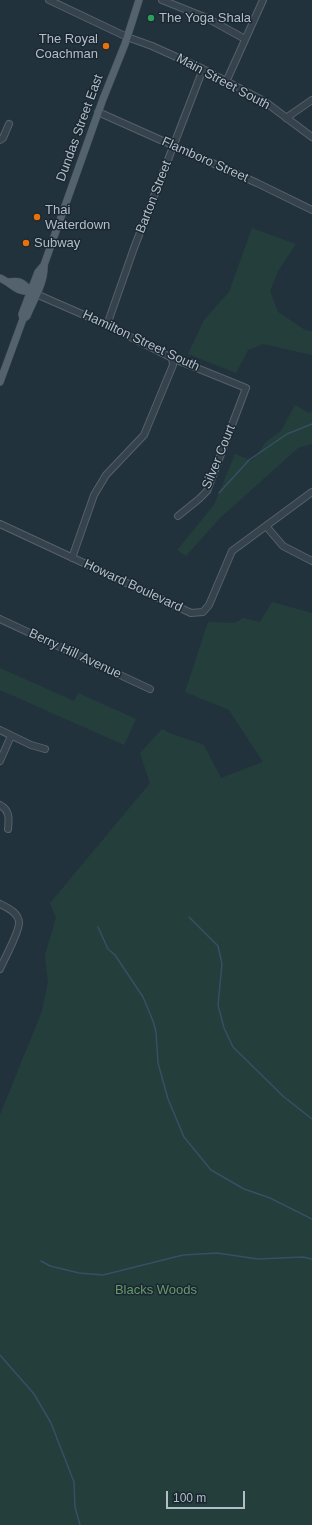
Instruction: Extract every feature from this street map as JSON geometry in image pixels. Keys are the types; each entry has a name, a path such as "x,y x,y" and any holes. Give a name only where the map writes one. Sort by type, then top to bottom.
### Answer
{"main road":[{"name":"Dundas Street East","path":"0,382 23,319 22,314 34,293 38,272 44,265 98,112 140,0"},
{"path":"0,278 9,282 11,286 24,292 34,293"}],"street":[{"name":"Main Street South","path":"49,0 127,37 152,46 203,69 264,101 312,137"},
{"path":"162,0 207,18 245,39"},
{"path":"226,82 263,0"},
{"name":"Barton Street","path":"107,325 134,248 203,69"},
{"path":"286,118 312,100"},
{"name":"Flamboro Street","path":"98,112 257,183 312,210"},
{"path":"0,140 3,138 9,124"},
{"name":"Hamilton Street South","path":"34,293 107,325 172,358 246,388"},
{"path":"72,558 94,495 106,475 144,435 173,365 172,358"},
{"name":"Silver Court","path":"178,516 207,491 246,388"},
{"name":"Howard Boulevard","path":"0,524 191,613 203,612 209,606 232,551 312,492"},
{"path":"266,526 283,546 312,561"},
{"name":"Berry Hill Avenue","path":"0,619 150,689"},
{"path":"0,730 45,749"},
{"path":"0,761 12,736"},
{"path":"0,805 8,812 8,829"},
{"path":"0,904 10,909 15,914 19,922 18,930 0,969"}],"green space":[{"path":"252,228 296,244 278,271 270,291 278,312 305,330 312,331 312,355 263,344 248,350 236,373 188,354 204,320 229,292"},
{"path":"295,405 309,413 312,411 312,444 298,448 219,519 186,556 177,550 214,505 235,454 252,461 266,442 281,431"},
{"name":"Blacks Woods","path":"272,602 312,613 312,1525 0,1525 0,1115 42,1011 48,982 45,955 56,918 50,903 150,783 140,753 162,729 204,745 221,778 263,762 229,710 185,692 208,622 235,623 243,618 260,622"},
{"path":"0,668 74,701 78,693 136,719 124,745 0,690"}],"waterway":[{"path":"219,493 249,460 287,434 312,424"},
{"path":"189,917 218,946 222,964 218,1005 224,1028 233,1047 284,1097 312,1119"},
{"path":"98,927 108,949 115,955 143,997 153,1021 156,1032 158,1063 168,1099 184,1137 211,1170 244,1189 270,1198 312,1219"},
{"path":"41,1261 50,1266 79,1273 103,1275 183,1255 217,1253 258,1259 303,1257 312,1259"},
{"path":"0,1355 34,1394 51,1423 74,1482 75,1507 80,1525"}],"place":[{"name":"The Yoga Shala","path":"151,18"},
{"name":"The Royal Coachman","path":"106,46"},
{"name":"Thai Waterdown","path":"37,217"},
{"name":"Subway","path":"26,243"}]}
